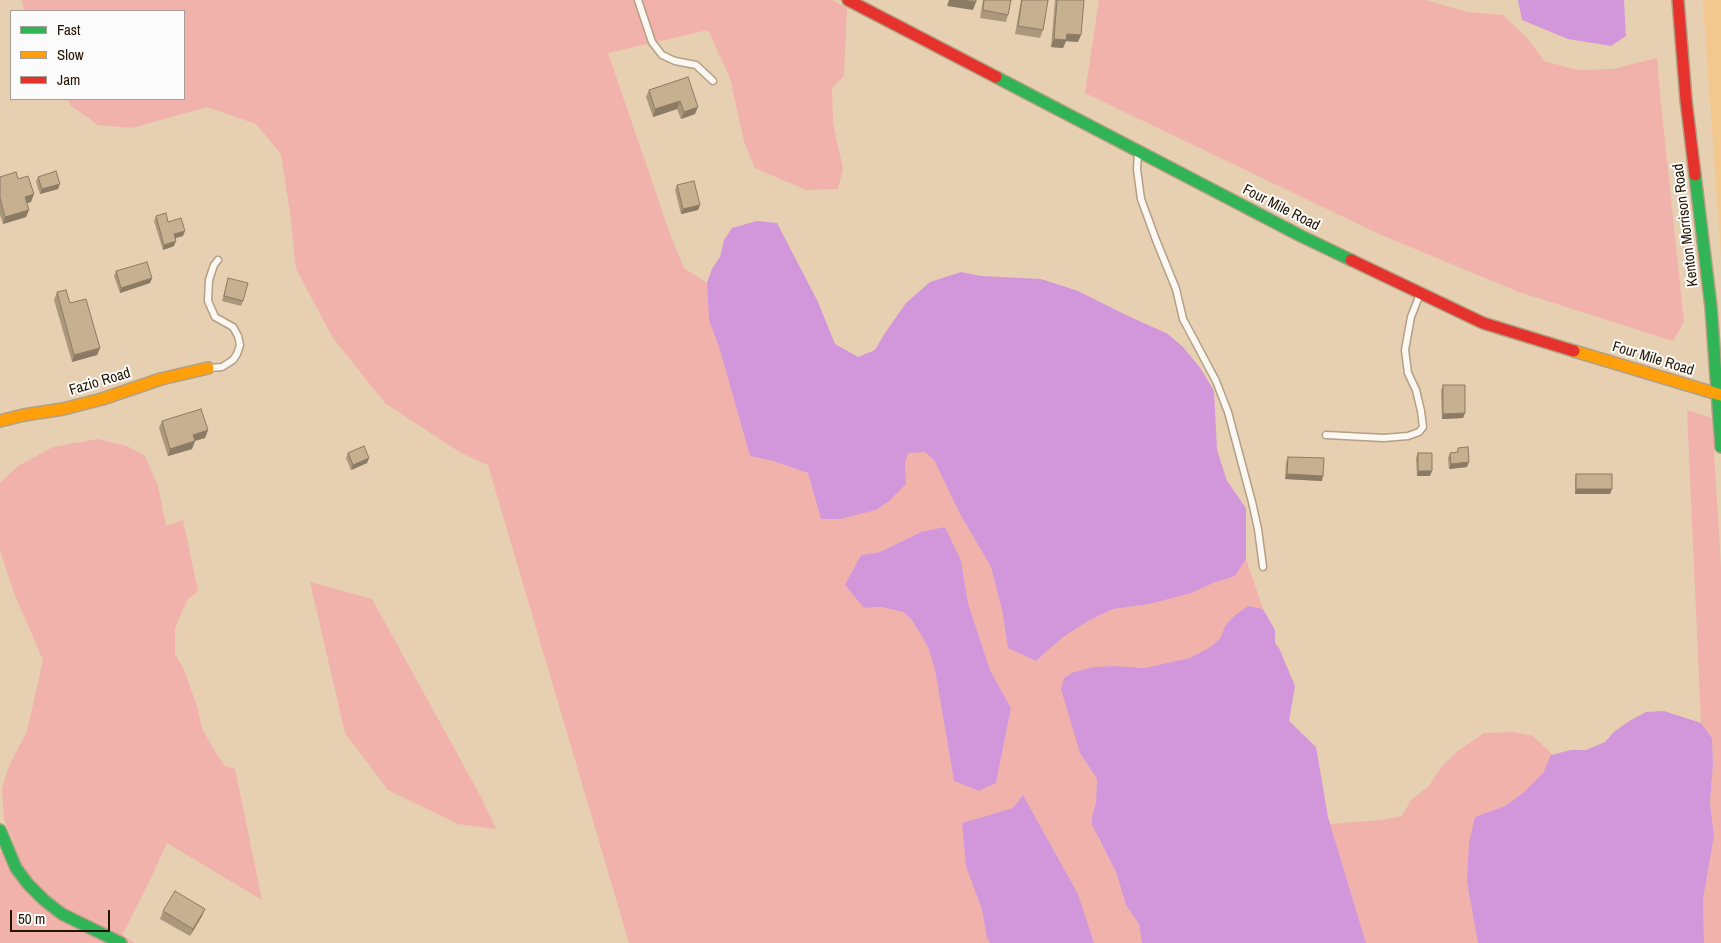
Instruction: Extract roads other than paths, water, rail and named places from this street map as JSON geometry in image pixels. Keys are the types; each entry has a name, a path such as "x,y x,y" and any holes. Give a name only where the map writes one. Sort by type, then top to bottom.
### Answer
{"main road":[{"name":"Four Mile Road","path":"848,0 1301,236 1484,322 1720,394"},
{"name":"Kenton Morrison Road","path":"1678,0 1686,100 1720,394 1721,447"},
{"name":"Fazio Road","path":"0,421 24,414 64,409 102,399 161,379 208,368"},
{"path":"0,830 16,868 28,884 44,900 62,914 121,943"}],"lane":[{"path":"638,0 652,42 662,55 675,62 696,65 713,81"},
{"path":"1138,151 1136,169 1141,199 1176,289 1183,319 1216,380 1228,412 1258,529 1262,567"},
{"path":"208,368 222,367 234,360 240,346 234,327 215,316 208,301 209,280 214,265 218,260"},
{"path":"1326,435 1384,438 1408,436 1419,432 1423,427 1420,404 1408,373 1405,350 1410,317 1420,293"}]}
